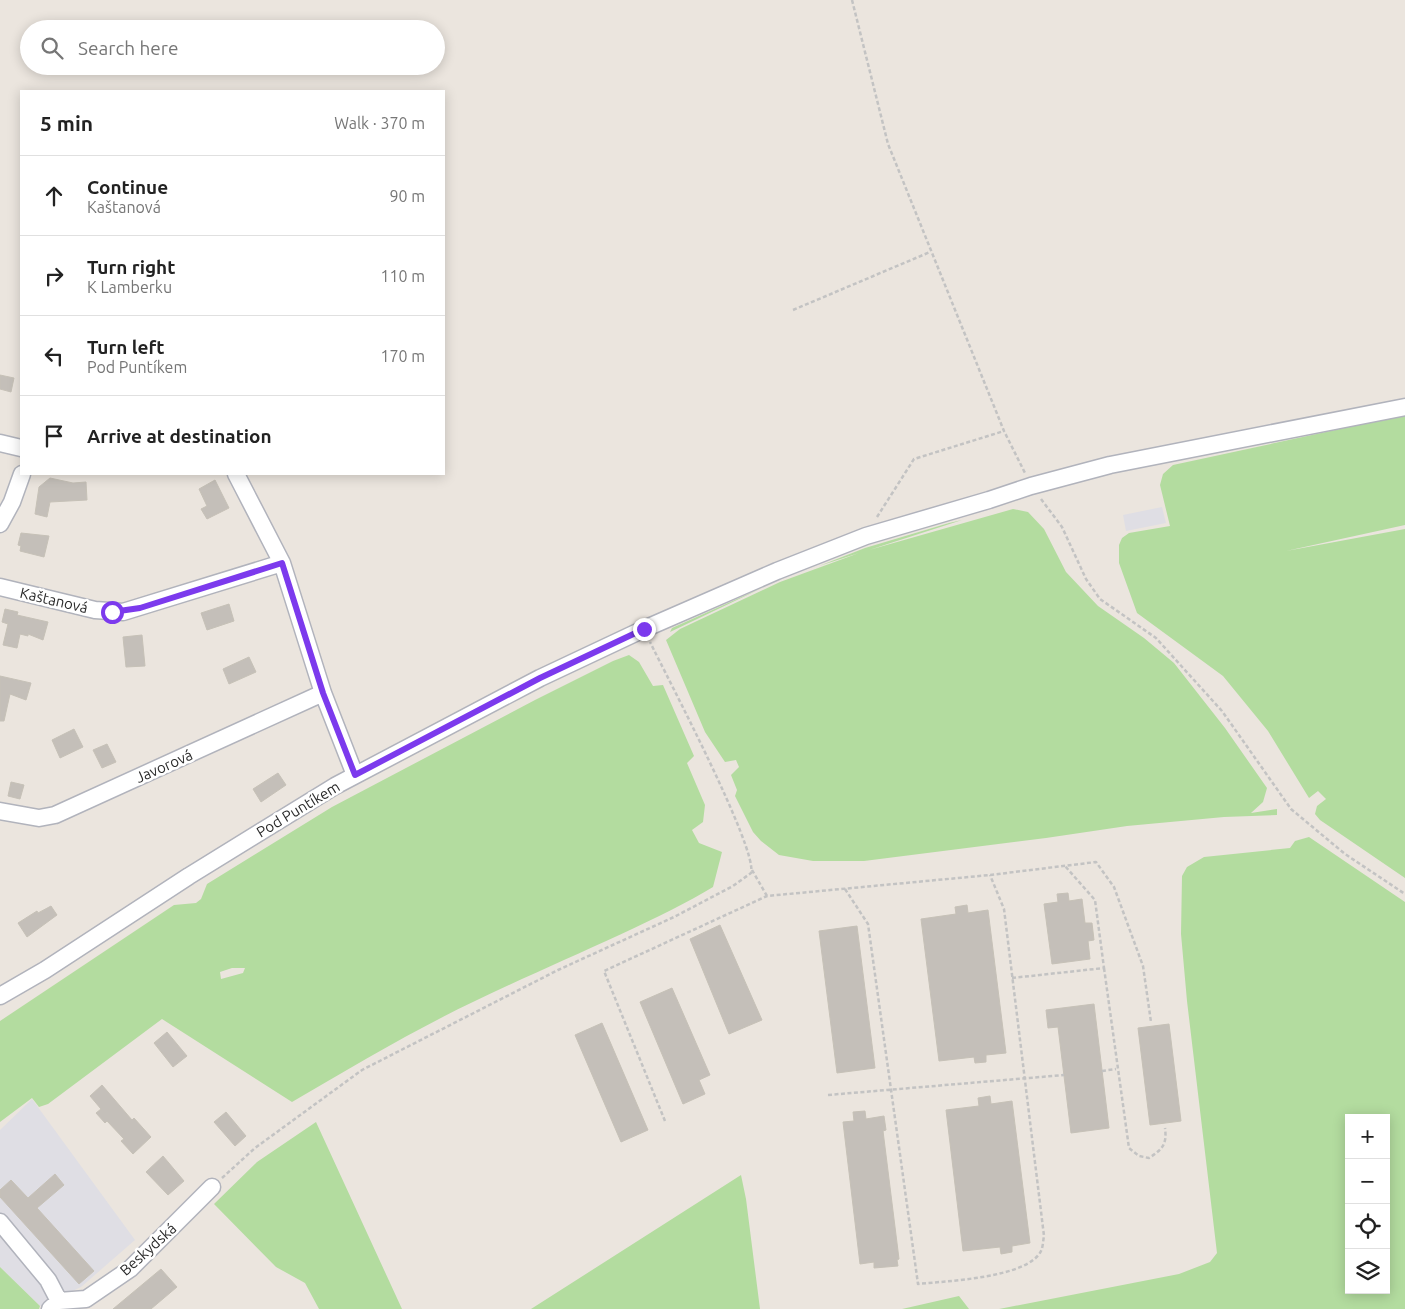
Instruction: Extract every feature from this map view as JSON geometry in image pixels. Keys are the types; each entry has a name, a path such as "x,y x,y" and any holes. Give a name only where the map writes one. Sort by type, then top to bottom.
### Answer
{"street":[{"name":"Pod Puntíkem","path":"1,993 45,970 189,876 355,775 540,678 644,629 777,571 866,536 1031,486 1110,465 1405,407"},
{"path":"0,443 20,448"},
{"path":"0,524 12,502 22,475"},
{"path":"237,475 282,563 323,693 355,775"},
{"name":"Kaštanová","path":"0,587 95,610 123,612 282,563"},
{"name":"Javorová","path":"0,811 39,818 55,815 323,693"},
{"name":"Beskydská","path":"55,1305 86,1299 130,1268 212,1188"},
{"path":"0,1222 48,1280 55,1305"}],"path":[{"path":"852,0 888,144 930,252 1004,431 1031,486 1062,527 1086,579 1100,599 1156,638 1222,711 1291,809 1345,854 1405,894"},
{"path":"794,310 930,252"},
{"path":"866,536 914,459 1004,431"},
{"path":"644,629 740,827 752,869 767,896"},
{"path":"665,1121 604,971 767,896 990,875 1096,862 1114,887 1143,966 1151,1022"},
{"path":"1065,866 1095,900 1116,1069 1129,1148 1139,1156 1149,1158 1161,1150 1166,1141 1165,1128"},
{"path":"212,1188 255,1148 362,1070 558,970 674,917 740,882 749,875 752,869"},
{"path":"845,889 868,924 918,1284 1012,1271 1028,1264 1041,1252 1044,1236 1004,909 990,875"},
{"path":"1012,978 1104,968"},
{"path":"1102,1071 1116,1069"},
{"path":"828,1095 1064,1075"}],"shaded area":[{"path":"1162,507 1166,523 1126,531 1123,515"},
{"path":"32,1099 135,1240 81,1287 40,1306 0,1267 0,1130"}],"green space":[{"path":"1405,415 1405,525 1286,551 1405,529 1405,878 1320,820 1315,814 1317,806 1326,799 1318,791 1309,798 1268,731 1223,676 1137,613 1119,563 1119,545 1122,538 1129,533 1170,526 1160,485 1163,474 1173,465"},
{"path":"1013,509 1028,512 1044,529 1066,572 1098,606 1144,638 1174,663 1225,728 1267,788 1263,802 1251,813 1277,809 1277,815 1224,817 1127,826 864,861 813,861 779,855 753,832 735,796 737,790 731,775 739,767 736,760 725,762 705,732 666,640 680,629 780,582 859,553 819,566 865,548 962,520 869,550"},
{"path":"764,587 670,632 672,628"},
{"path":"629,655 639,662 653,686 663,685 694,756 687,763 705,805 703,822 692,830 699,843 722,852 713,887 664,914 506,986 428,1025 292,1102 162,1019 48,1104 39,1107 32,1098 0,1122 0,1021 174,905 196,903 201,899 207,884 332,807 613,661","holes":["232,968 245,968 243,973 221,979 220,972"]},
{"path":"1309,837 1405,902 1405,1309 999,1309 1179,1274 1210,1262 1217,1253 1187,1001 1181,934 1182,876 1187,867 1204,857 1290,848 1295,841"},
{"path":"316,1122 402,1309 319,1309 305,1283 276,1267 214,1204 257,1162"},
{"path":"741,1175 746,1199 760,1309 531,1309"},
{"path":"0,1267 40,1306 39,1309 0,1309"},
{"path":"959,1296 969,1309 902,1309"}],"building":[{"path":"0,375 14,378 11,392 0,389"},
{"path":"50,478 73,483 86,482 87,500 50,502 47,517 35,514 39,487"},
{"path":"215,480 229,508 207,519 201,509 207,506 199,489"},
{"path":"21,533 49,536 44,557 20,551 21,546 18,545"},
{"path":"229,604 234,621 207,630 201,613"},
{"path":"5,609 18,612 17,615 48,622 43,640 28,634 28,636 20,634 17,648 3,645 8,624 2,622"},
{"path":"142,635 145,666 126,667 123,637"},
{"path":"249,657 256,672 229,684 223,669"},
{"path":"0,676 31,683 26,700 10,694 4,721 0,721"},
{"path":"74,729 83,747 60,758 52,740"},
{"path":"107,744 116,762 102,768 93,750"},
{"path":"278,773 286,785 261,802 253,789"},
{"path":"11,782 24,785 20,799 8,796"},
{"path":"1068,893 1069,901 1082,899 1085,923 1092,923 1094,940 1088,941 1090,959 1052,964 1044,904 1058,902 1057,894"},
{"path":"967,905 968,913 988,910 1006,1053 986,1055 986,1062 975,1063 974,1057 939,1061 921,919 956,914 955,907"},
{"path":"51,906 57,915 27,937 18,923 37,911 38,913"},
{"path":"720,925 762,1020 729,1034 690,939"},
{"path":"857,926 875,1068 837,1073 819,931"},
{"path":"672,988 710,1075 699,1080 705,1094 683,1104 640,1002"},
{"path":"1094,1004 1109,1128 1071,1133 1058,1027 1048,1028 1046,1010"},
{"path":"602,1023 648,1130 621,1142 575,1035"},
{"path":"1169,1024 1181,1121 1150,1125 1138,1028"},
{"path":"167,1032 187,1056 173,1067 154,1043"},
{"path":"102,1085 132,1120 134,1118 151,1137 133,1154 121,1141 124,1139 107,1121 105,1123 96,1113 101,1109 90,1096"},
{"path":"990,1096 991,1104 1012,1101 1030,1243 1012,1246 1012,1252 1001,1254 1000,1247 963,1251 946,1110 979,1106 978,1098"},
{"path":"865,1111 866,1119 884,1116 886,1130 883,1131 899,1259 897,1260 898,1266 874,1268 874,1262 860,1264 843,1122 854,1121 853,1112"},
{"path":"226,1112 246,1136 235,1146 214,1122"},
{"path":"163,1156 184,1181 168,1195 146,1172"},
{"path":"55,1174 64,1185 37,1208 94,1271 79,1284 0,1197 0,1190 11,1180 28,1198"},
{"path":"161,1269 177,1287 151,1309 113,1309"}],"route":[{"path":"112,612 123,612 140,608 282,563 323,693 355,775 540,678 644,629"}]}
